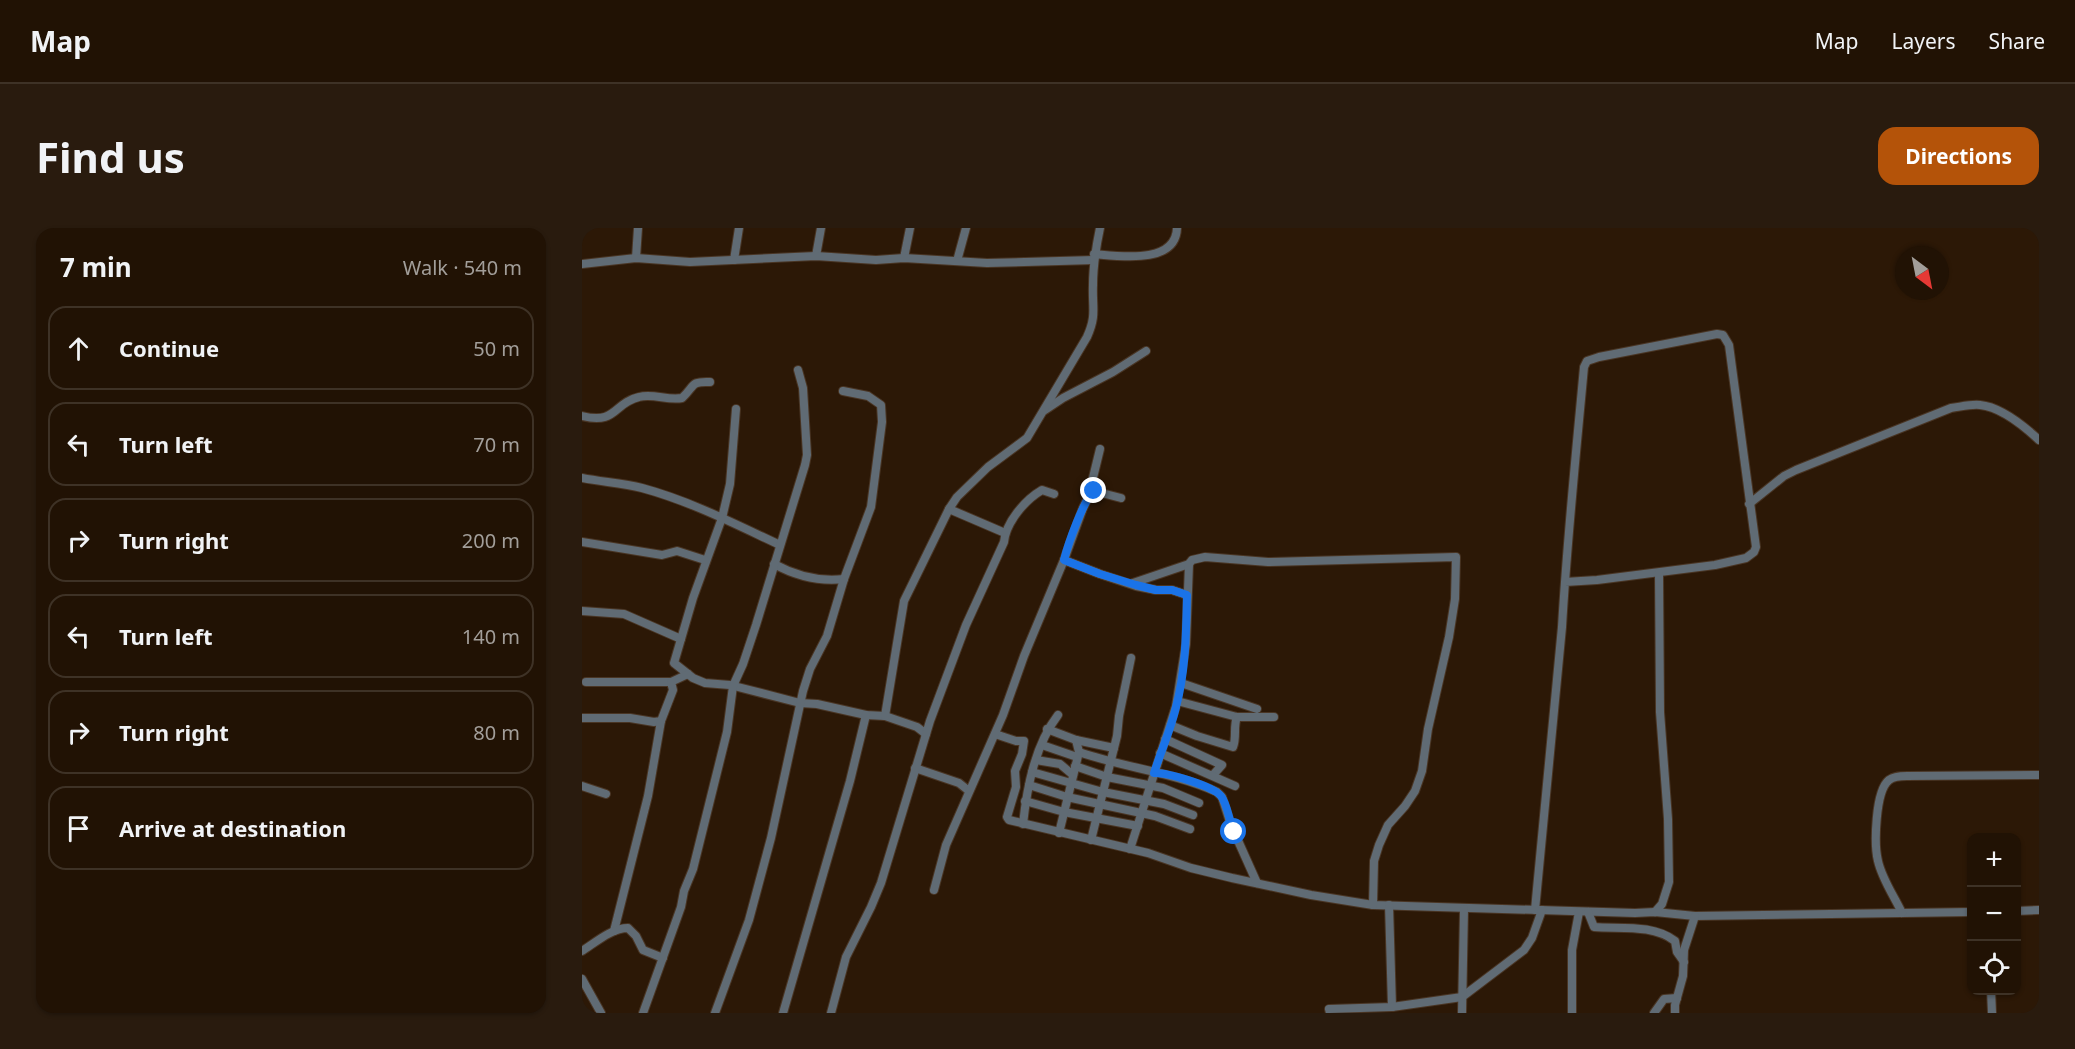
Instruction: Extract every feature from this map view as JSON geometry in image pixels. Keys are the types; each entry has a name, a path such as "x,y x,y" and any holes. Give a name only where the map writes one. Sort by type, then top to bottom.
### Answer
{"street":[{"path":"636,258 638,228"},
{"path":"734,260 739,228"},
{"path":"816,256 821,228"},
{"path":"904,258 910,228"},
{"path":"957,261 966,228"},
{"path":"885,716 904,601 949,509 957,497 988,467 1024,442 1088,338 1094,322 1092,287 1094,257 1100,228"},
{"path":"582,264 636,258 690,262 816,256 987,263 1156,254 1171,247 1177,228"},
{"path":"1330,1013 1329,1009 1361,1010 1462,998 1524,950 1532,938 1539,910 1565,582 1584,367 1592,359 1717,334 1723,335 1729,345 1756,547 1754,552 1736,561 1659,573 1565,582"},
{"path":"1042,413 1063,398 1113,372 1146,351"},
{"path":"643,1013 700,847 727,732 733,686 749,644 795,501 807,455 802,388 798,370"},
{"path":"582,416 600,419 609,416 639,396 675,400 682,398 697,381 710,382"},
{"path":"715,1013 749,920 810,669 832,622 844,579 871,507 882,422 881,405 868,396 843,391"},
{"path":"1749,504 1784,476 1796,470 1951,408 1986,406 2017,423 2039,440"},
{"path":"736,409 730,484 722,518 705,560 674,663 693,678 705,683 733,686 800,703 817,704 866,715 885,716 917,727 927,734"},
{"path":"934,890 946,845 995,734 1089,496 1100,449"},
{"path":"582,478 650,491 722,518 780,545"},
{"path":"831,1013 846,957 881,883 915,768 966,624 998,559 1005,533 1025,502 1035,494 1042,490 1054,494"},
{"path":"1089,496 1094,491 1121,498"},
{"path":"949,509 1005,533"},
{"path":"582,542 662,555 677,551 705,560"},
{"path":"1133,583 1189,564 1197,558 1268,562 1456,558 1455,599 1449,637 1428,729 1422,771 1415,791 1388,825 1379,845 1374,861 1373,904"},
{"path":"1064,560 1100,574 1156,590 1172,590 1187,595"},
{"path":"774,564 812,579 826,581 844,579"},
{"path":"1130,849 1170,725 1181,683 1186,644 1189,564"},
{"path":"1655,912 1662,904 1669,882 1667,800 1660,712 1659,573"},
{"path":"582,611 624,614 681,639"},
{"path":"1091,840 1114,748 1131,658"},
{"path":"586,682 671,681 688,674"},
{"path":"614,931 648,796 661,721 673,690 671,681"},
{"path":"1181,683 1257,710"},
{"path":"1177,701 1238,717 1274,717"},
{"path":"783,1013 850,782 866,715"},
{"path":"1023,824 1025,801 1036,759 1047,729 1058,715"},
{"path":"1170,725 1233,747 1237,739 1236,721 1238,717"},
{"path":"582,718 630,718 661,721"},
{"path":"1047,729 1076,740 1114,748"},
{"path":"995,734 1016,741 1024,741 1022,754 1015,771 1016,787 1007,817 1013,822 1130,849 1166,858 1191,868 1257,883 1373,904 1464,909 1655,912 1695,916 1967,912"},
{"path":"1076,740 1078,755"},
{"path":"1165,740 1222,765 1213,775"},
{"path":"1059,833 1078,755 1087,742"},
{"path":"1042,745 1110,763 1154,773 1159,772 1191,782 1222,797 1231,825 1257,883"},
{"path":"1160,753 1234,786"},
{"path":"1036,759 1060,764 1103,792 1164,804 1193,815"},
{"path":"915,768 959,783 969,791"},
{"path":"1032,772 1107,777 1150,784 1200,803"},
{"path":"1902,912 1882,873 1878,860 1879,799 1889,780 1907,776 2039,776"},
{"path":"1029,785 1068,797 1142,813 1190,829"},
{"path":"582,786 606,794"},
{"path":"1025,801 1064,812 1138,826"},
{"path":"1389,905 1392,1007"},
{"path":"1462,1013 1464,909"},
{"path":"2021,911 2039,910"},
{"path":"1572,1013 1572,950 1578,912"},
{"path":"1588,912 1594,927 1653,931 1665,934 1675,941 1677,952 1683,962"},
{"path":"1676,1013 1677,998 1683,976 1684,950 1695,916"},
{"path":"582,951 614,931 628,928 636,936 643,950 663,958"},
{"path":"582,979 601,1013"},
{"path":"1991,995 1992,1013"},
{"path":"1654,1013 1664,999 1677,998"}],"route":[{"path":"1094,491 1083,508 1064,560 1136,585 1156,590 1172,590 1187,595 1186,644 1182,678 1176,706 1154,773 1159,772 1217,792 1222,797 1234,832"}]}
